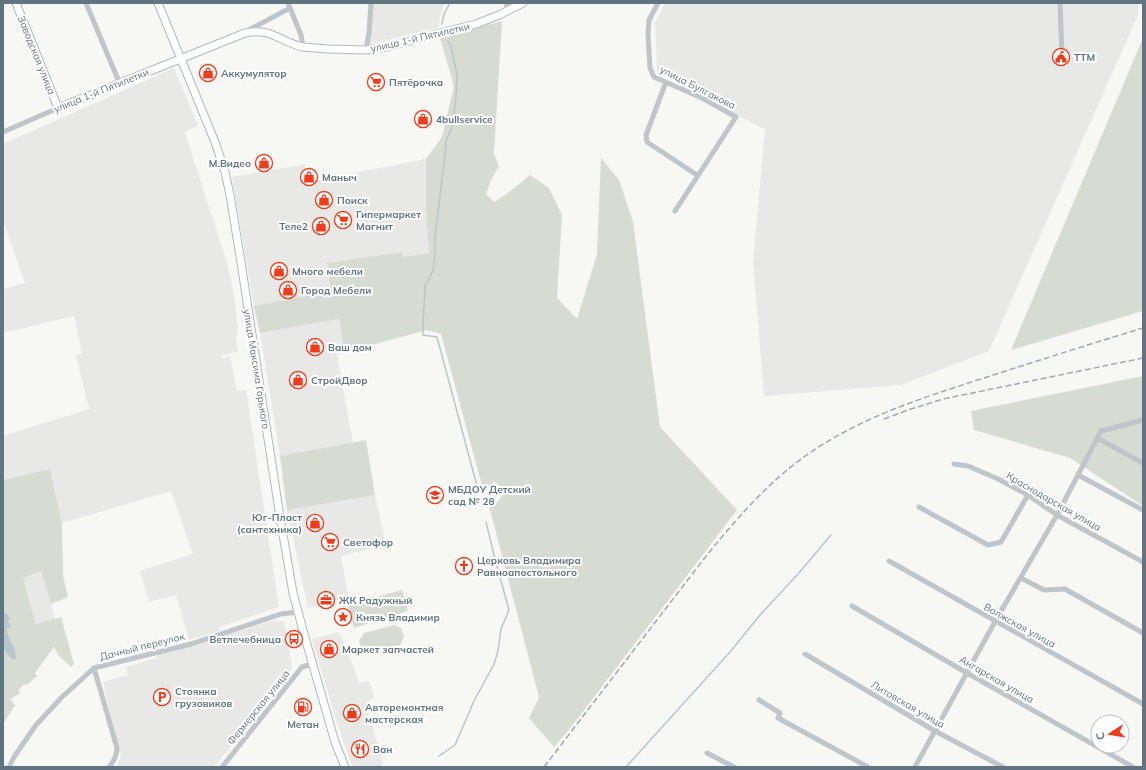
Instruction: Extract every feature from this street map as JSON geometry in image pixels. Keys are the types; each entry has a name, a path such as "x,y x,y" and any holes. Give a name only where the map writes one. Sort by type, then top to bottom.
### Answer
{"main road":[{"name":"Заводская улица","path":"16,3 58,108"},
{"name":"улица Максима Горького","path":"158,3 215,142 228,184 288,564 298,612 312,664 335,742 345,767"},
{"name":"улица 1-й Пятилетки","path":"58,108 119,82 245,33 259,31 264,32 303,47 366,50 386,47 488,20 523,3"}],"street":[{"path":"86,3 119,82"},
{"path":"366,50 371,3"},
{"path":"506,12 507,3"},
{"name":"улица Булгакова","path":"658,3 649,20 648,35 650,68 654,77 702,98 736,117 697,175"},
{"path":"1060,3 1062,56"},
{"name":"улица 1-й Пятилетки","path":"245,33 289,5"},
{"path":"289,5 301,35 303,47"},
{"path":"666,82 646,135 647,142 697,175 675,211"},
{"name":"улица 1-й Пятилетки","path":"3,132 58,108"},
{"path":"915,767 995,622 1057,515 1101,431 1143,420"},
{"path":"1097,438 1143,463"},
{"name":"Краснодарская улица","path":"954,464 968,466 1028,494 1057,515 1143,562"},
{"path":"1078,475 1143,510"},
{"path":"919,507 988,545 1001,542 1028,494"},
{"name":"Волжская улица","path":"889,561 1143,704"},
{"path":"1021,578 1044,590 1065,589 1143,633"},
{"name":"Ангарская улица","path":"852,606 1133,767"},
{"name":"Дачный переулок","path":"9,767 14,757 36,726 62,697 94,668 191,644 281,614 298,612"},
{"name":"Литовская улица","path":"805,654 935,731 1003,767"},
{"name":"Фермерская улица","path":"222,767 302,667 312,664"},
{"path":"94,668 117,748 115,759 109,767"},
{"path":"759,700 780,713 778,718 868,767"},
{"path":"707,753 734,767"}],"shaded area":[{"path":"373,3 445,3 442,9 438,28 370,44"},
{"path":"665,3 1138,3 1138,15 989,351 901,385 764,396 753,262 765,128 762,128 731,112 731,108 704,97 657,71 655,23"},
{"path":"502,21 494,154 499,166 491,180 486,194 494,202 508,193 530,175 549,188 562,215 557,298 577,319 597,254 601,158 619,180 633,222 660,427 737,510 568,731 554,747 529,718 539,697 489,506 498,502 505,491 494,481 484,493 441,334 427,330 345,352 339,319 260,333 254,306 331,291 327,263 402,252 403,257 429,253 426,211 426,159 442,137 454,86 440,38"},
{"path":"1143,38 1143,311 1011,350"},
{"path":"174,68 198,125 185,132 227,263 235,301 238,352 222,355 222,358 230,357 237,391 246,390 279,607 219,627 221,631 189,640 176,595 149,602 140,571 193,554 171,491 62,523 50,469 3,480 3,436 89,409 76,355 82,353 74,316 3,333 3,289 25,283 3,221 3,144"},
{"path":"426,159 426,211 429,253 403,257 402,252 327,263 332,291 254,306 232,177 305,164 307,182"},
{"path":"339,319 345,352 337,355 353,443 280,456 260,333"},
{"path":"1143,376 1143,506 1070,458 974,430 971,411"},
{"path":"366,440 375,495 287,510 280,456"},
{"path":"50,469 62,523 63,576 68,597 51,604 41,571 23,578 36,624 61,617 74,664 71,667 58,655 54,647 35,673 37,676 28,684 23,685 18,691 21,693 10,699 15,705 3,724 3,480"},
{"path":"375,495 386,545 341,556 348,597 308,608 287,510"},
{"path":"41,571 55,619 36,624 23,578"},
{"path":"402,590 408,611 354,628 348,605"},
{"path":"6,613 10,619 8,620 10,628 7,627 7,630 15,650 15,659 12,659 5,651 3,645 3,614"},
{"path":"275,620 277,622 284,621 292,666 288,676 214,767 117,767 121,754 120,751 118,751 103,682 128,675 126,667 157,658 157,655"},
{"path":"394,625 401,628 404,637 400,645 369,653 362,649 359,641 364,633"},
{"path":"339,632 359,683 369,681 374,697 366,704 383,763 382,767 353,767 336,720 312,639"}],"waterway":[{"path":"442,24 444,14 450,3"},
{"path":"448,41 451,47 457,74 456,97 452,128 446,141 435,237 433,271 425,286 423,335 437,337 477,486"},
{"path":"439,756 455,745 474,701 494,664 498,651 501,629 509,610 486,522"},
{"path":"626,767 730,652 760,615 798,574 831,535"}],"railway":[{"path":"544,767 703,560 742,514 770,485 801,459 857,425 898,407 962,385 1143,328"},
{"path":"884,419 943,399 1143,358"}],"place":[{"name":"ТТМ","path":"1061,57"},
{"name":"Аккумулятор","path":"208,73"},
{"name":"Пятёрочка","path":"376,82"},
{"name":"4bullservice","path":"423,119"},
{"name":"М.Видео","path":"264,163"},
{"name":"Маныч","path":"309,177"},
{"name":"Поиск","path":"324,200"},
{"name":"Гипермаркет Магнит","path":"343,220"},
{"name":"Теле2","path":"321,226"},
{"name":"Много мебели","path":"279,271"},
{"name":"Город Мебели","path":"288,290"},
{"name":"Ваш дом","path":"315,347"},
{"name":"СтройДвор","path":"298,380"},
{"name":"МБДОУ Детский сад № 28","path":"435,495"},
{"name":"Юг-Пласт (сантехника)","path":"315,523"},
{"name":"Светофор","path":"330,542"},
{"name":"Церковь Владимира Равноапостольного","path":"464,566"},
{"name":"ЖК Радужный","path":"326,600"},
{"name":"Князь Владимир","path":"343,617"},
{"name":"Ветлечебница","path":"294,639"},
{"name":"Маркет запчастей","path":"329,649"},
{"name":"Стоянка грузовиков","path":"162,697"},
{"name":"Метан","path":"303,707"},
{"name":"Авторемонтная мастерская","path":"352,713"},
{"name":"Ван","path":"360,749"}]}
